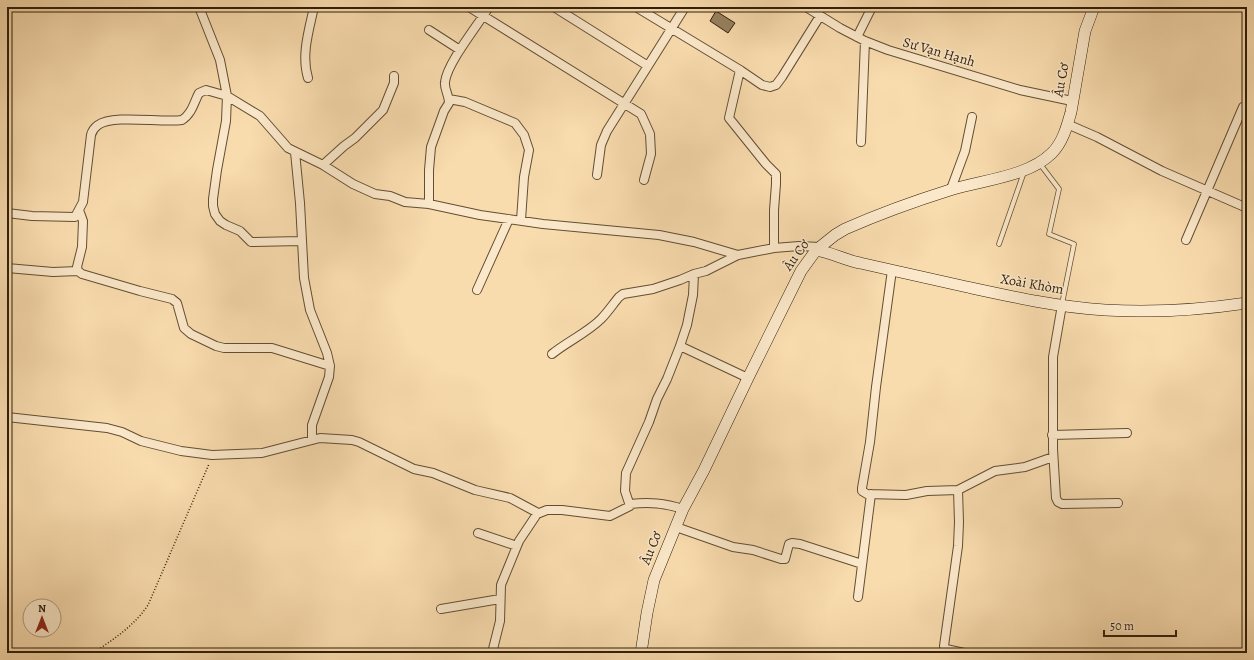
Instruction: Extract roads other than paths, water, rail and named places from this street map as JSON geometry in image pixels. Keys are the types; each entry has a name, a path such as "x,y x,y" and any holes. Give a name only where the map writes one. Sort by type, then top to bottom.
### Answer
{"main road":[{"name":"Âu Cơ","path":"642,653 651,590 661,560 683,509 704,470 801,271 818,249 845,229 951,189 1025,170 1039,163 1053,152 1058,146 1067,124 1085,31 1094,7"},
{"name":"Xoài Khòm","path":"818,249 853,262 1026,300 1062,305 1104,310 1180,311 1207,309 1247,303"}],"street":[{"path":"199,7 220,60 227,96 226,121 213,199 215,214 220,221 240,231 254,243 301,242"},
{"path":"308,78 305,65 305,52 314,7"},
{"path":"469,7 641,114 650,134 651,154 644,180"},
{"path":"429,204 431,147 444,111 449,103 445,88 449,69 489,7"},
{"path":"554,7 648,66"},
{"path":"636,7 766,87 776,85 820,16"},
{"path":"596,175 601,145 607,131 685,7"},
{"name":"Sư Vạn Hạnh","path":"806,7 857,37 888,50 1020,90 1072,100"},
{"path":"857,37 872,7"},
{"path":"429,30 460,50"},
{"path":"862,142 865,41"},
{"path":"740,70 728,118 776,174 774,248"},
{"path":"323,165 355,138 383,110 394,83 394,76"},
{"path":"7,213 32,216 75,217 83,202 91,135 97,125 125,120 182,120 188,115 198,94 206,90 227,96 260,116 288,148 323,165 372,193 390,196 406,202 429,204 509,219 570,227 659,235 694,242 738,255"},
{"path":"449,99 465,102 515,123 524,135 529,150 524,177 521,220"},
{"path":"1186,240 1243,107"},
{"path":"951,189 964,151 972,118"},
{"path":"1067,124 1097,137 1162,171 1247,208"},
{"path":"295,152 300,204 302,267 310,310 330,366 329,377 312,425 312,440"},
{"path":"78,271 77,265 82,247 83,221 79,210"},
{"path":"477,290 509,219"},
{"path":"552,354 601,319 623,294 653,289 716,266 738,255 774,248 799,246 818,249"},
{"path":"7,268 53,272 78,271 92,278 172,299 177,303 183,325 187,331 216,346 224,348 272,348 330,366"},
{"path":"892,270 870,442 862,488 864,493 906,495 927,491 958,490 995,471 1025,467 1053,456"},
{"path":"630,504 624,491 626,472 649,422 657,399 667,379 680,346 687,325 693,295 694,274"},
{"path":"1062,305 1052,357 1052,435 1056,498 1058,502 1062,504 1118,503"},
{"path":"680,346 748,378"},
{"path":"7,417 107,428 122,432 141,441 181,451 212,455 262,453 312,440 330,438 359,442 414,469 433,473 475,490 510,498 538,513"},
{"path":"1052,435 1127,432"},
{"path":"958,490 958,546 944,646 946,649 964,653"},
{"path":"858,597 871,494"},
{"path":"630,504 646,502 667,504 683,509"},
{"path":"492,653 500,622 501,585 517,546 538,513 547,510 562,510 610,516 629,508 630,504"},
{"path":"676,527 733,547 753,550 781,559 785,559 789,544 792,543 800,544 862,564"},
{"path":"478,533 517,546"},
{"path":"441,609 500,599"}],"lane":[{"path":"1039,163 1059,189 1049,234 1074,244 1062,305"},
{"path":"999,244 1025,170"}]}
